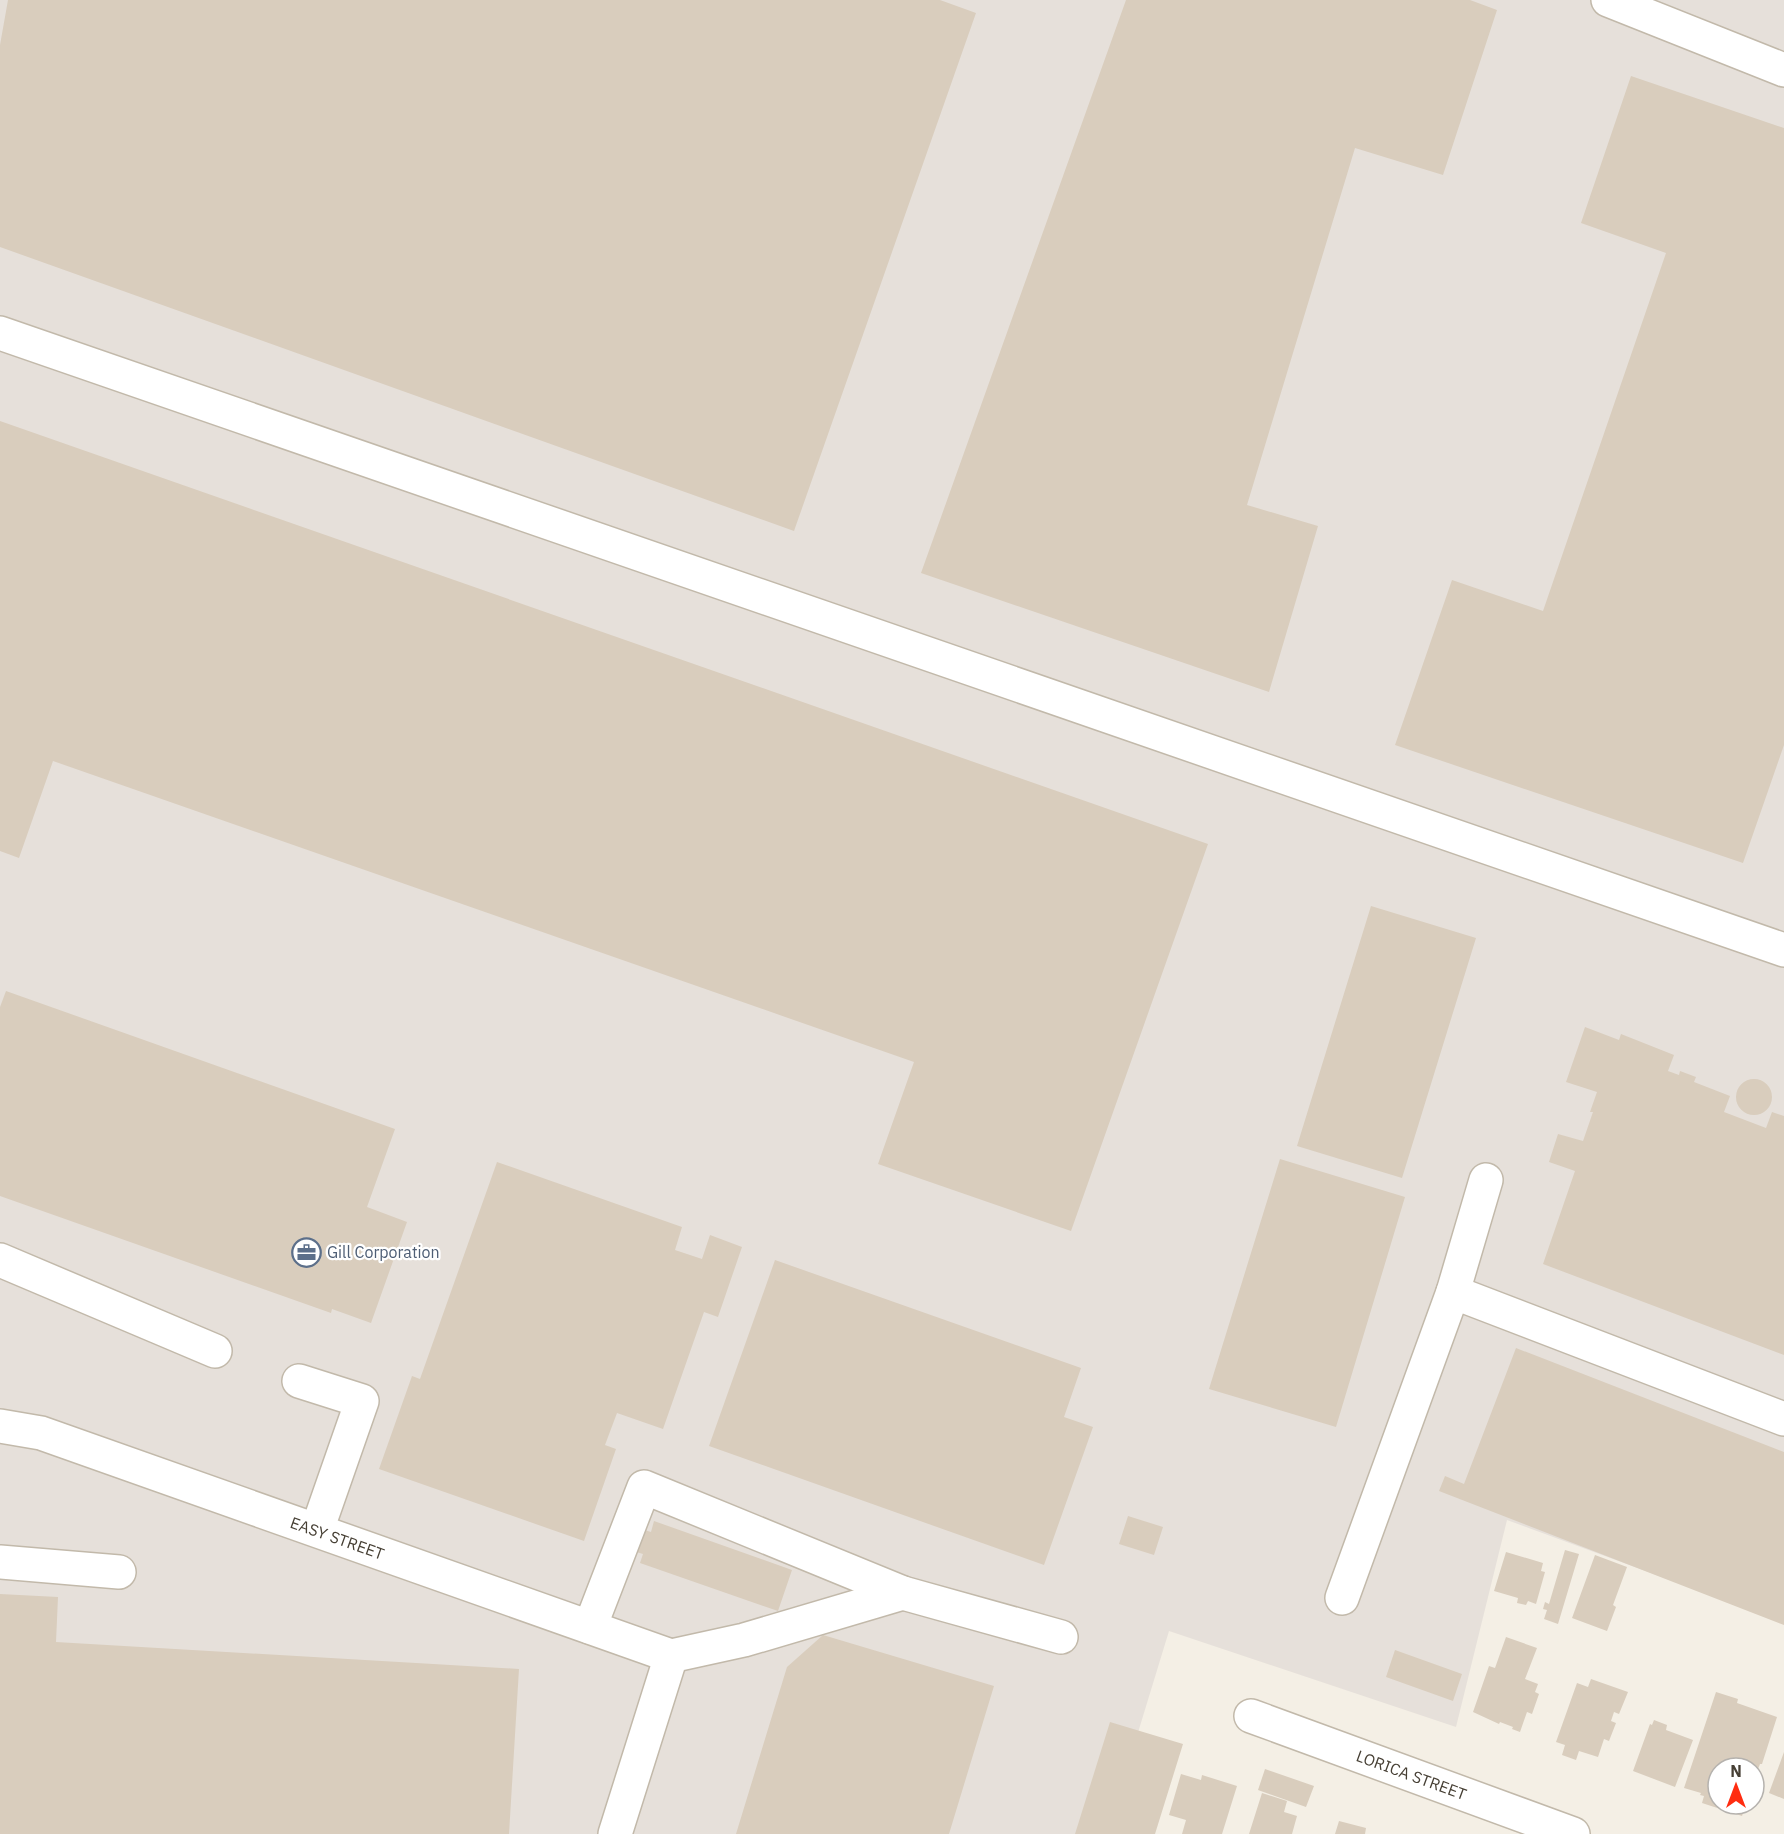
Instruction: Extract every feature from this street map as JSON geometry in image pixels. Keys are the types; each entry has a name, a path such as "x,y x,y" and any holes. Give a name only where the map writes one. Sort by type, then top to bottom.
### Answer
{"street":[{"path":"1608,0 1784,70"},
{"path":"0,333 1784,950"},
{"path":"1342,1598 1453,1292 1486,1180"},
{"path":"0,1260 215,1351"},
{"path":"1453,1292 1784,1419"},
{"path":"300,1381 362,1401 317,1530"},
{"name":"EASY STREET","path":"0,1426 41,1433 671,1656"},
{"path":"590,1627 644,1488 903,1593 1061,1637"},
{"path":"0,1562 119,1572"},
{"path":"615,1834 671,1656 744,1641 903,1593"},
{"name":"LORICA STREET","path":"1251,1716 1573,1834"}],"shaded area":[{"path":"0,0 1784,0 1784,1622 1507,1520 1456,1727 1169,1631 1107,1834 0,1834"}],"building":[{"path":"8,0 940,0 976,13 794,531 0,247 0,45"},
{"path":"1126,0 1470,0 1497,10 1443,175 1355,148 1247,505 1318,526 1269,692 921,573"},
{"path":"1631,76 1784,128 1784,745 1743,863 1395,745 1452,580 1543,611 1666,253 1581,223"},
{"path":"0,421 1208,844 1071,1231 878,1164 914,1062 53,761 19,858 0,851"},
{"path":"1371,906 1476,938 1402,1178 1297,1146"},
{"path":"6,991 395,1129 367,1207 407,1222 371,1323 332,1309 331,1313 0,1196 0,1007"},
{"path":"1585,1027 1619,1040 1621,1034 1674,1055 1668,1071 1679,1075 1680,1071 1696,1077 1694,1082 1730,1096 1724,1112 1766,1128 1772,1112 1784,1116 1784,1355 1543,1264 1575,1171 1549,1162 1558,1134 1583,1141 1597,1092 1566,1082"},
{"path":"1754,1079 1767,1084 1772,1097 1767,1110 1754,1115 1741,1110 1736,1097 1741,1084"},
{"path":"1280,1159 1405,1197 1336,1427 1209,1389"},
{"path":"497,1162 682,1227 675,1250 702,1259 710,1235 742,1247 718,1317 704,1312 663,1429 617,1413 605,1445 616,1449 584,1541 379,1469 412,1376 420,1379"},
{"path":"775,1260 1081,1368 1064,1417 1093,1427 1044,1565 709,1446"},
{"path":"1516,1348 1784,1452 1784,1625 1439,1491 1445,1476 1464,1484"},
{"path":"1128,1516 1163,1527 1154,1555 1119,1544"},
{"path":"654,1521 792,1570 778,1611 640,1563 643,1554 633,1551 641,1529 651,1532"},
{"path":"1565,1550 1579,1554 1558,1624 1544,1619 1547,1610 1543,1609 1545,1602 1549,1604"},
{"path":"1506,1552 1543,1563 1541,1571 1545,1572 1536,1604 1528,1601 1526,1605 1517,1603 1518,1598 1494,1591"},
{"path":"1595,1555 1627,1567 1613,1605 1616,1607 1607,1631 1572,1618"},
{"path":"0,1594 58,1597 56,1642 519,1669 509,1834 0,1834"},
{"path":"823,1635 994,1686 949,1834 736,1834 787,1667"},
{"path":"1506,1637 1537,1648 1525,1679 1538,1684 1535,1692 1539,1694 1532,1714 1527,1712 1520,1732 1512,1729 1513,1727 1500,1722 1499,1724 1473,1712 1489,1666 1495,1668"},
{"path":"1395,1650 1462,1674 1453,1701 1386,1677"},
{"path":"1591,1679 1628,1692 1619,1714 1614,1712 1611,1721 1616,1723 1609,1741 1604,1739 1598,1757 1579,1751 1576,1760 1562,1755 1565,1745 1556,1742 1577,1683 1588,1687"},
{"path":"1716,1692 1738,1699 1737,1703 1777,1717 1765,1756 1706,1756 1706,1804 1702,1803 1704,1796 1700,1795 1701,1793 1684,1788"},
{"path":"1654,1720 1667,1725 1666,1730 1693,1740 1675,1787 1633,1771 1650,1724 1652,1725"},
{"path":"1110,1722 1183,1744 1155,1834 1075,1834"},
{"path":"1784,1752 1784,1799 1769,1793"},
{"path":"1265,1769 1314,1786 1306,1807 1258,1790"},
{"path":"1181,1774 1201,1780 1202,1775 1237,1786 1222,1834 1182,1834 1186,1820 1169,1815"},
{"path":"1262,1793 1287,1801 1284,1812 1297,1816 1292,1834 1249,1834"},
{"path":"1339,1821 1366,1828 1365,1834 1335,1834"}],"place":[{"name":"Gill Corporation","path":"306,1252"}]}
